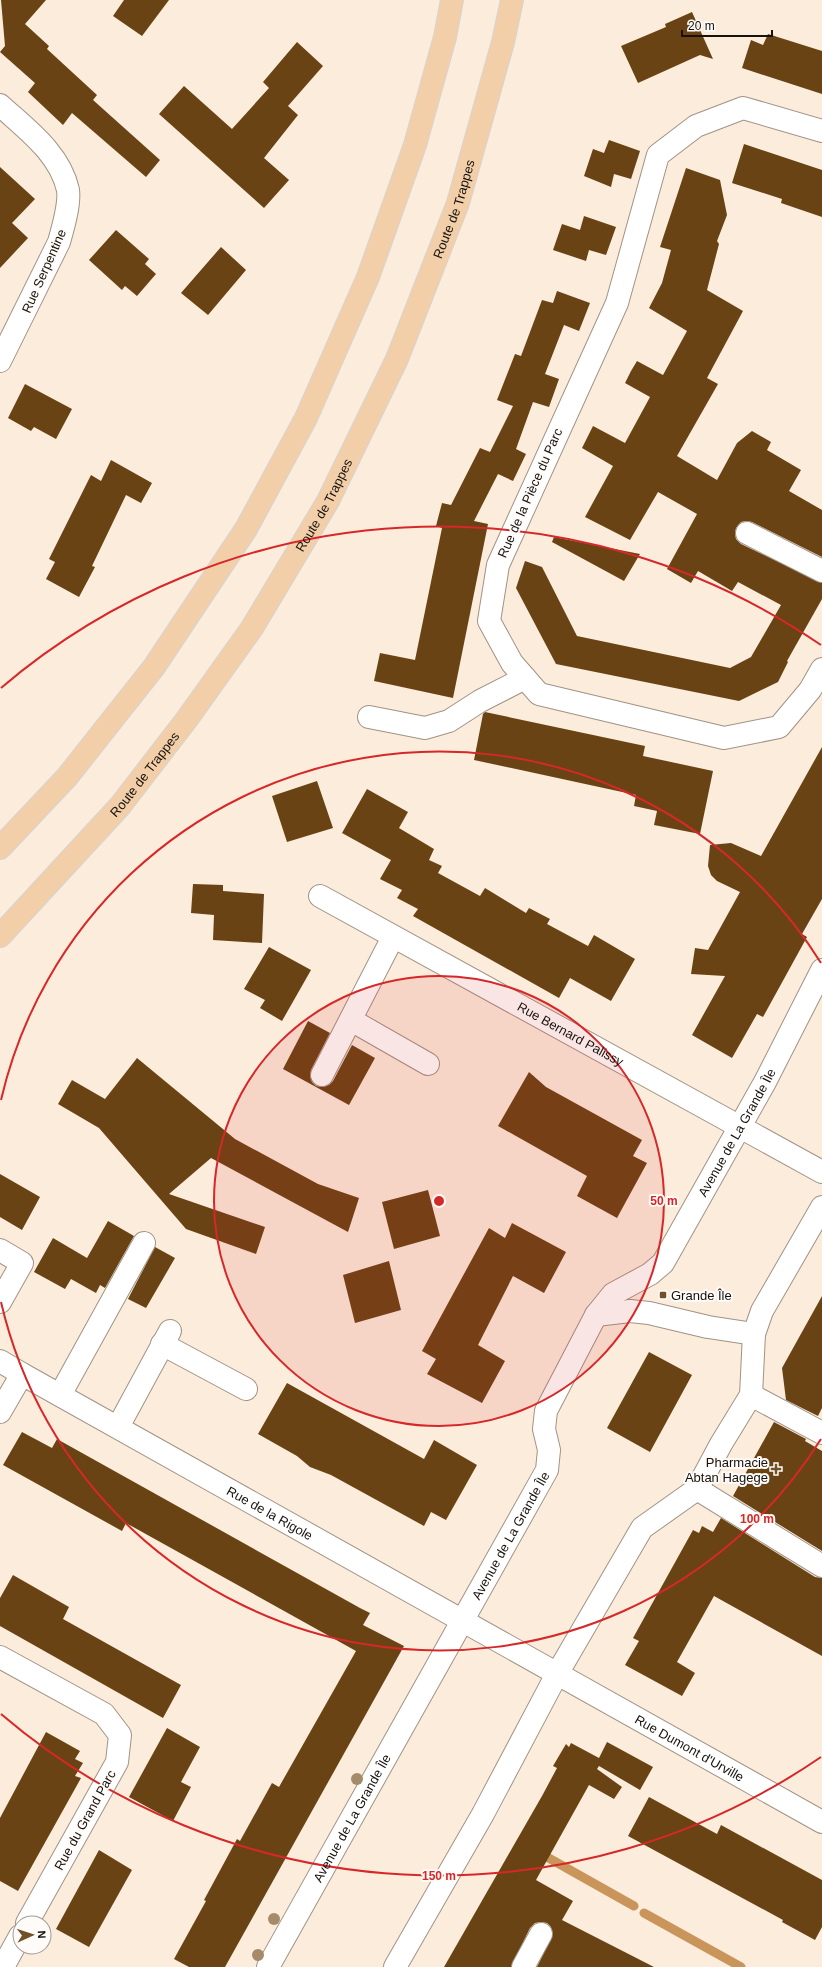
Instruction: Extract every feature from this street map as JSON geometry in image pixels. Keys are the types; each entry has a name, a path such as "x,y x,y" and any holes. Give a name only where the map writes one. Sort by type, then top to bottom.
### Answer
{"main road":[{"path":"0,848 67,777 154,667 246,529 302,425 370,270 414,144 445,37 452,0"},
{"name":"Route de Trappes","path":"0,936 120,806 187,719 252,628 328,501 397,359 458,203 503,42 512,0"}],"street":[{"name":"Rue Serpentine","path":"0,105 40,142 56,160 68,191 65,223 59,242 0,361"},
{"name":"Rue de la Pièce du Parc","path":"822,131 743,108 696,126 658,155 617,303 498,565 489,621 512,663 539,694 724,738 779,728 810,690 822,669"},
{"path":"747,533 822,571"},
{"path":"369,716 425,728 449,721 480,701 525,678"},
{"name":"Rue Bernard Palissy","path":"320,896 822,1172"},
{"path":"322,1075 394,937"},
{"name":"Avenue de La Grande Île","path":"268,1967 547,1470 549,1450 544,1429 546,1411 596,1315 613,1294 650,1274 663,1263 740,1127 822,970"},
{"path":"351,1020 428,1064"},
{"path":"395,1967 483,1814 557,1674 642,1528 697,1489 721,1444 751,1395 754,1334 762,1311 822,1207"},
{"path":"60,1395 144,1243"},
{"path":"0,1250 22,1263 0,1302"},
{"path":"596,1315 630,1311 649,1313 708,1327 754,1334"},
{"path":"118,1428 166,1338 246,1389"},
{"name":"Rue de la Rigole","path":"0,1361 557,1674"},
{"path":"0,1412 22,1374"},
{"path":"751,1395 822,1433"},
{"path":"697,1489 822,1566"},
{"name":"Rue du Grand Parc","path":"0,1657 104,1714 120,1735 117,1762 31,1915"},
{"name":"Rue Dumont d'Urville","path":"557,1674 822,1822"},
{"path":"523,1967 541,1934"},
{"path":"7,1966 12,1954"}],"building":[{"path":"1,0 46,0 25,24 49,46 47,49 97,95 93,100 160,160 146,177 72,113 63,125 28,92 35,83 0,52 5,46"},
{"path":"124,0 169,0 142,36 113,16"},
{"path":"692,12 713,59 700,55 638,83 621,46 666,27 665,24"},
{"path":"768,34 822,51 822,94 742,68 751,40 763,45"},
{"path":"297,42 323,66 288,106 298,115 264,158 289,180 264,208 159,114 184,86 232,129 269,88 263,82"},
{"path":"609,140 640,151 631,179 614,174 611,187 584,176 593,149 604,153"},
{"path":"744,144 822,170 822,217 781,203 782,199 732,183"},
{"path":"0,167 35,199 12,223 28,238 0,268"},
{"path":"686,168 720,180 727,215 717,241 719,244 707,290 743,311 707,378 718,384 677,456 717,480 737,443 752,431 771,442 767,450 801,470 789,491 822,510 822,557 752,522 741,522 736,528 736,539 741,544 822,583 822,599 787,661 788,662 778,682 739,701 556,664 516,588 525,561 542,567 577,636 730,668 751,657 781,605 738,582 732,591 698,571 691,583 667,569 697,514 658,492 630,540 585,517 613,466 582,448 593,426 625,443 650,397 625,383 631,371 637,361 663,375 687,331 649,308 662,283 671,250 660,247"},
{"path":"584,216 616,227 606,255 589,250 586,261 553,250 562,224 580,230"},
{"path":"116,230 149,259 145,264 156,274 137,296 125,286 122,290 89,260"},
{"path":"221,247 246,270 208,315 181,293"},
{"path":"557,291 590,303 579,331 564,325 545,374 559,379 549,407 533,402 516,449 526,454 513,481 498,474 474,521 488,524 453,698 374,681 380,653 415,660 442,528 436,526 442,503 451,505 480,448 490,452 513,406 497,400 515,354 521,356 542,300 553,303"},
{"path":"25,384 72,409 56,439 34,427 31,431 8,418"},
{"path":"111,460 152,483 141,503 126,495 92,566 95,567 79,597 46,579 55,562 49,559 91,475 101,481"},
{"path":"554,537 640,554 624,581 552,542"},
{"path":"485,712 645,746 643,756 713,771 700,834 654,825 657,811 634,806 636,795 474,760 483,714"},
{"path":"822,747 822,899 802,934 807,937 763,1017 757,1014 732,1058 692,1035 725,976 691,974 695,948 708,950 740,892 717,881 711,875 708,866 710,845 731,843 761,856"},
{"path":"317,781 333,828 287,842 272,796"},
{"path":"367,789 408,812 399,828 434,849 429,860 442,866 438,873 480,896 485,888 526,913 529,908 550,919 547,924 588,946 594,935 635,959 611,1001 570,978 559,998 413,916 418,909 397,898 402,890 380,879 391,860 342,833"},
{"path":"193,884 223,885 223,891 264,894 262,943 213,940 214,915 191,913"},
{"path":"269,947 311,970 282,1021 260,1008 265,1000 244,989"},
{"path":"308,1021 330,1033 311,1070 310,1076 312,1082 316,1086 323,1087 329,1085 333,1081 352,1045 375,1058 349,1105 283,1069"},
{"path":"137,1058 235,1139 318,1184 359,1198 348,1232 211,1158 169,1194 265,1227 256,1254 186,1229 99,1128 58,1104 72,1080 105,1099"},
{"path":"529,1072 546,1087 642,1140 633,1156 647,1163 617,1218 577,1196 587,1176 498,1126"},
{"path":"0,1174 40,1197 22,1230 0,1217"},
{"path":"428,1190 440,1236 394,1249 382,1202"},
{"path":"108,1221 134,1236 105,1288 100,1285 96,1293 71,1279 65,1289 34,1272 53,1238 87,1258"},
{"path":"512,1223 566,1252 544,1293 513,1276 478,1345 505,1361 482,1403 427,1374 436,1359 422,1351 489,1228 505,1238"},
{"path":"155,1247 175,1258 146,1308 128,1299"},
{"path":"389,1261 401,1310 355,1323 343,1275"},
{"path":"822,1296 822,1408 818,1416 786,1400 782,1368"},
{"path":"649,1352 692,1375 650,1452 607,1428"},
{"path":"287,1383 424,1459 434,1440 477,1465 446,1520 431,1512 424,1526 331,1475 310,1467 297,1456 258,1434"},
{"path":"774,1422 806,1439 805,1441 822,1451 822,1551 733,1496"},
{"path":"22,1432 52,1448 57,1439 370,1613 363,1625 404,1646 225,1967 189,1967 174,1959 206,1901 204,1900 237,1839 240,1841 272,1783 279,1787 356,1651 126,1523 122,1531 3,1465"},
{"path":"721,1518 815,1577 822,1578 822,1656 714,1596 677,1662 695,1673 682,1696 625,1665 639,1641 633,1638 693,1530 699,1533 702,1526 713,1532"},
{"path":"13,1575 69,1607 63,1619 181,1685 163,1718 0,1626 0,1598"},
{"path":"167,1728 200,1747 181,1782 191,1787 173,1821 129,1797"},
{"path":"46,1732 80,1751 75,1759 83,1763 75,1776 81,1778 18,1891 0,1881 0,1818"},
{"path":"607,1742 653,1767 640,1790 599,1766 597,1769 622,1787 614,1799 589,1785 536,1880 573,1901 562,1920 654,1967 537,1967 553,1934 551,1927 547,1923 541,1922 535,1923 530,1928 511,1967 444,1967 542,1796 557,1768 553,1766 566,1744 569,1747 571,1743 599,1758"},
{"path":"649,1797 717,1834 721,1825 822,1880 822,1927 815,1940 782,1922 783,1920 628,1836"},
{"path":"99,1850 132,1870 89,1947 56,1929"}],"waterway":[{"path":"538,1852 634,1906"},
{"path":"644,1913 741,1967"}],"place":[{"name":"Grande Île","path":"663,1295"},
{"name":"Pharmacie Abtan Hagege","path":"776,1469"}]}
